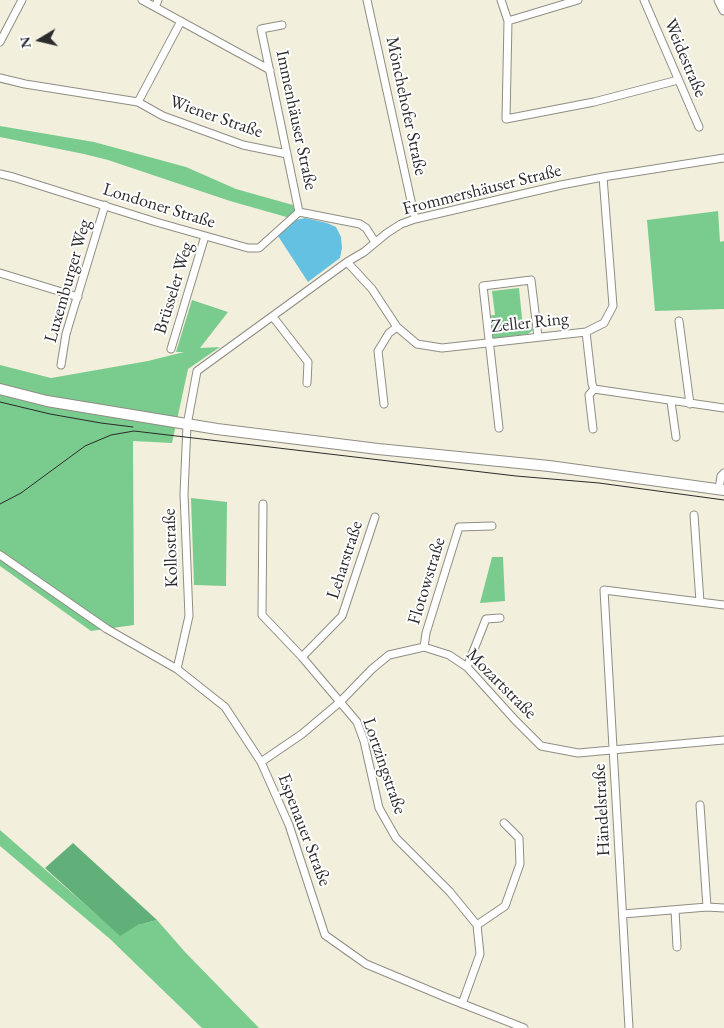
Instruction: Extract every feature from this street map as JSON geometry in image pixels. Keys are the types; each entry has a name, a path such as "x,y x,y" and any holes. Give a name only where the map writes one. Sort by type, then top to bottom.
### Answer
{"main road":[{"path":"0,389 47,401 188,425 378,449 549,466 722,489"}],"street":[{"path":"0,42 22,0"},
{"path":"142,0 156,3 181,21 270,70"},
{"name":"Mönchehofer Straße","path":"367,0 415,219"},
{"path":"501,0 508,21 506,119 594,102 678,80"},
{"path":"508,21 578,0"},
{"name":"Weidestraße","path":"644,0 699,127"},
{"path":"719,0 724,10"},
{"path":"138,102 181,21"},
{"name":"Immenhäuser Straße","path":"282,25 261,29 300,212 360,224 366,228 375,242"},
{"name":"Wiener Straße","path":"0,78 138,102 163,116 243,145 287,154"},
{"name":"Frommershäuser Straße","path":"188,425 197,371 402,224 415,219 603,177 724,158"},
{"name":"Londoner Straße","path":"0,174 248,248 258,248 300,212"},
{"name":"Zeller Ring","path":"347,262 372,289 397,327 417,344 442,348 586,332 604,323 613,306 603,177"},
{"name":"Luxemburger Weg","path":"61,365 66,334 105,205"},
{"name":"Brüsseler Weg","path":"171,349 205,236"},
{"path":"0,273 78,297"},
{"path":"499,428 483,286 531,280 538,337"},
{"path":"273,317 308,362 307,383"},
{"path":"680,321 690,404"},
{"path":"384,404 378,352 389,333 397,327"},
{"path":"586,332 594,389"},
{"path":"594,389 671,402 724,408"},
{"path":"593,429 589,396 594,389"},
{"path":"671,402 676,437"},
{"name":"Kollostraße","path":"177,669 189,616 184,494 188,425"},
{"path":"722,489 721,476 724,473"},
{"name":"Lortzingstraße","path":"263,504 262,616 302,657 356,722 364,742 380,808 396,838 450,892 477,925"},
{"path":"694,515 700,602 724,605"},
{"name":"Leharstraße","path":"302,657 342,616 375,517"},
{"name":"Flotowstraße","path":"424,647 426,634 460,527 492,526"},
{"name":"Espenauer Straße","path":"0,555 107,629 177,669 225,707 261,762 290,825 325,935 366,964 524,1028"},
{"name":"Händelstraße","path":"629,1028 604,590 700,602"},
{"path":"467,667 486,619 500,618"},
{"path":"261,762 302,734 340,702 372,669 390,656 424,647"},
{"name":"Mozartstraße","path":"424,647 449,655 467,667 541,746 578,753 724,740"},
{"path":"700,805 707,907"},
{"path":"462,1004 480,954 477,925 505,906 520,864 519,838 504,823"},
{"path":"623,914 707,907 724,908"},
{"path":"675,910 677,947"}],"green space":[{"path":"0,126 94,142 186,167 236,189 293,205 297,220 230,201 108,160 0,137"},
{"path":"718,211 720,242 724,241 724,309 655,311 647,220"},
{"path":"519,288 523,328 532,327 533,330 528,334 489,339 486,316 495,315 492,291"},
{"path":"192,300 228,312 200,348 220,347 188,369 172,443 133,441 134,625 91,631 0,566 0,365 51,378 148,361 184,352 176,352"},
{"path":"191,498 227,502 226,586 194,585"},
{"path":"492,557 503,557 505,601 480,603"},
{"path":"0,830 120,935 138,925 157,920 185,952 259,1028 202,1028 110,939 0,846"},
{"path":"73,843 157,920 138,925 120,936 45,868"}],"water":[{"path":"305,218 336,227 341,237 342,248 340,258 308,282 278,236 291,221"}],"tram line":[{"path":"0,402 50,414 133,427"},
{"path":"0,504 21,493 85,446 111,435 134,431 516,476 599,483 724,500"}]}
